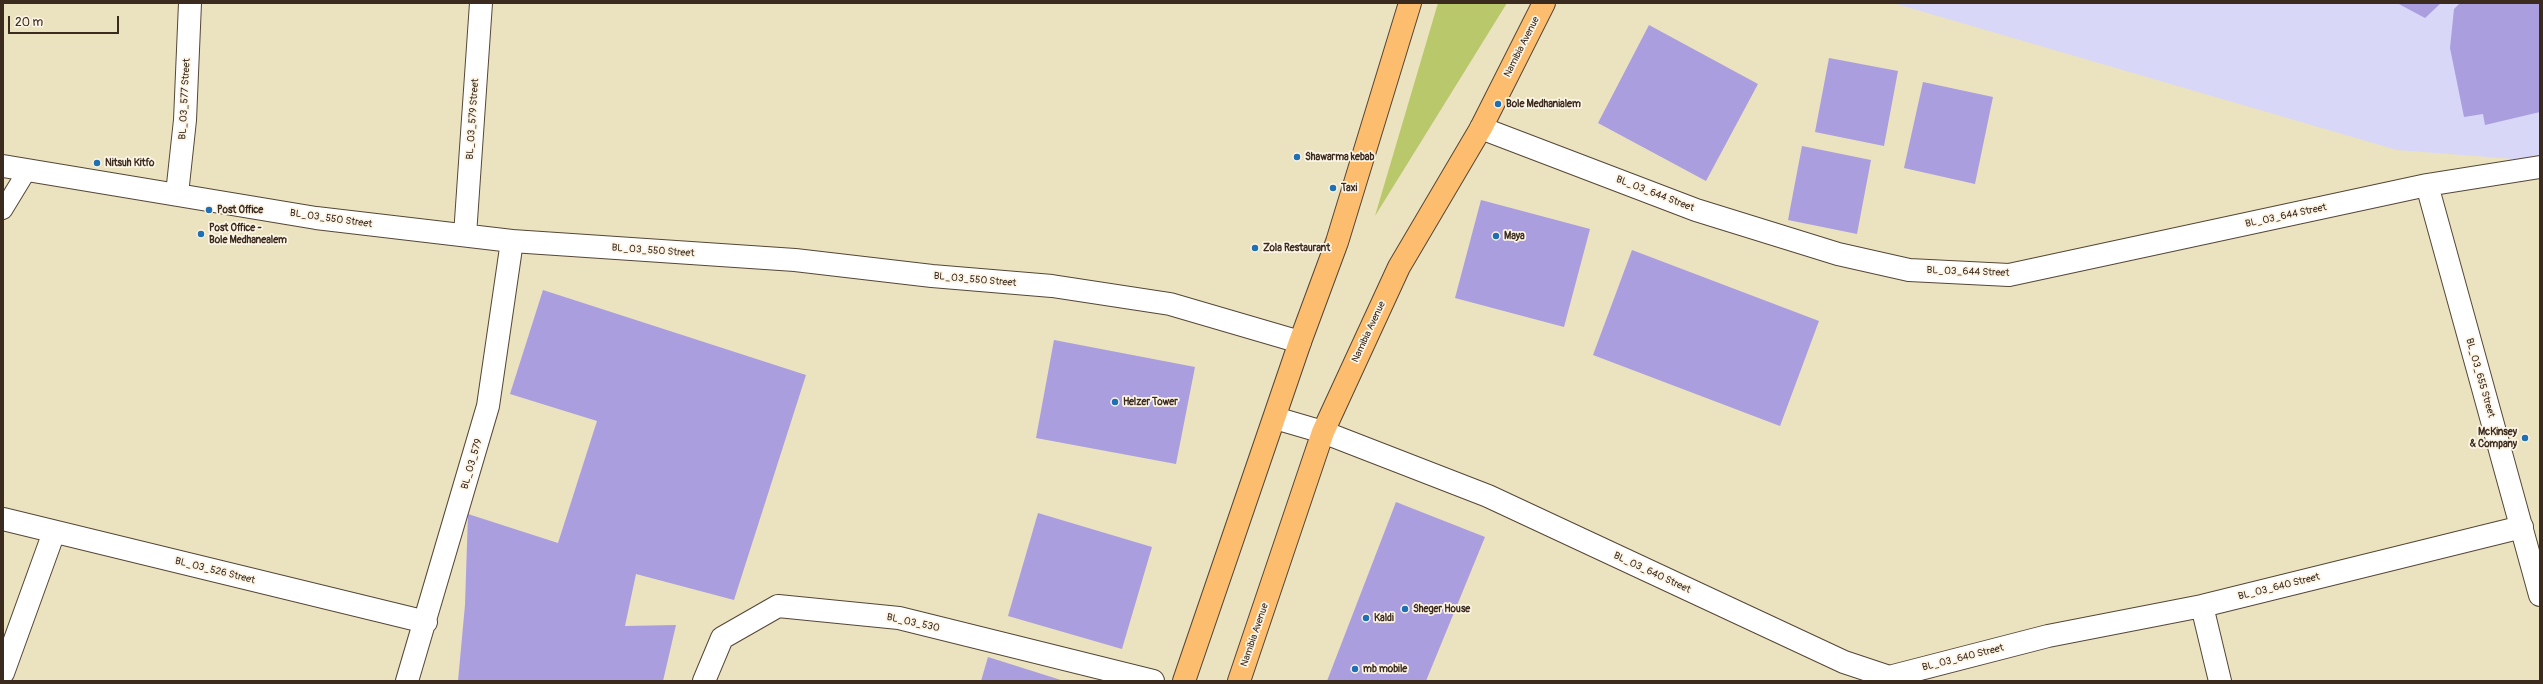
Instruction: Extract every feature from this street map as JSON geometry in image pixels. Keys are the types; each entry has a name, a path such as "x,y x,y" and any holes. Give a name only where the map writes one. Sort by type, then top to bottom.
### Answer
{"main road":[{"path":"1184,681 1300,342 1337,242 1410,3"},
{"name":"Namibia Avenue","path":"1239,681 1323,432 1399,267 1481,128 1544,3"}],"street":[{"name":"BL_03_577 Street","path":"177,194 185,120 190,3"},
{"name":"BL_03_579 Street","path":"465,234 481,3"},
{"name":"BL_03_644 Street","path":"1481,128 1696,210 1838,254 1917,270 2009,275 2426,185 2540,167"},
{"name":"BL_03_550 Street","path":"3,166 316,218 465,234 512,242 795,260 932,276 1052,286 1170,304 1300,342"},
{"name":"BL_03_655 Street","path":"2426,185 2540,595"},
{"name":"BL_03_579","path":"407,681 426,622 488,406 512,242"},
{"name":"BL_03_640 Street","path":"1275,418 1323,432 1488,496 1844,662 1889,680 2048,636 2202,606 2522,527"},
{"name":"BL_03_526 Street","path":"3,519 426,622"},
{"path":"3,673 54,532"},
{"name":"BL_03_530","path":"704,681 722,638 778,606 899,618 1153,681"},
{"path":"2202,606 2220,681"}],"lane":[{"path":"3,210 28,169"}],"shaded area":[{"path":"1893,3 2540,3 2540,161 2397,150"}],"green space":[{"path":"1438,3 1507,3 1375,216"}],"building":[{"path":"2397,3 2441,3 2425,18"},
{"path":"2460,3 2540,3 2540,112 2485,125 2483,114 2464,117 2450,48 2454,9"},
{"path":"1649,25 1758,84 1706,181 1598,123"},
{"path":"1829,58 1898,71 1884,146 1815,132"},
{"path":"1923,82 1993,97 1975,184 1904,168"},
{"path":"1802,146 1871,160 1857,234 1788,220"},
{"path":"1481,200 1590,229 1564,327 1455,298"},
{"path":"1632,250 1819,321 1780,426 1593,355"},
{"path":"543,290 806,375 734,600 636,574 625,626 676,625 663,681 458,681 465,605 468,514 558,543 597,421 510,394"},
{"name":"Helzer Tower","path":"1054,340 1195,367 1176,464 1036,438"},
{"name":"Sheger House","path":"1396,502 1485,537 1426,681 1327,681"},
{"path":"1038,513 1152,547 1122,649 1008,616"},
{"path":"988,657 1064,681 981,681"}],"place":[{"name":"Bole Medhanialem","path":"1498,104"},
{"name":"Shawarma kebab","path":"1297,157"},
{"name":"Nitsuh Kitfo","path":"97,163"},
{"name":"Taxi","path":"1333,188"},
{"name":"Post Office","path":"209,210"},
{"name":"Post Office - Bole Medhanealem","path":"201,234"},
{"name":"Maya","path":"1496,236"},
{"name":"Zola Restaurant","path":"1255,248"},
{"name":"Helzer Tower","path":"1115,402"},
{"name":"McKinsey & Company","path":"2525,438"},
{"name":"Sheger House","path":"1405,609"},
{"name":"Kaldi","path":"1366,618"},
{"name":"mb mobile","path":"1355,669"}]}
